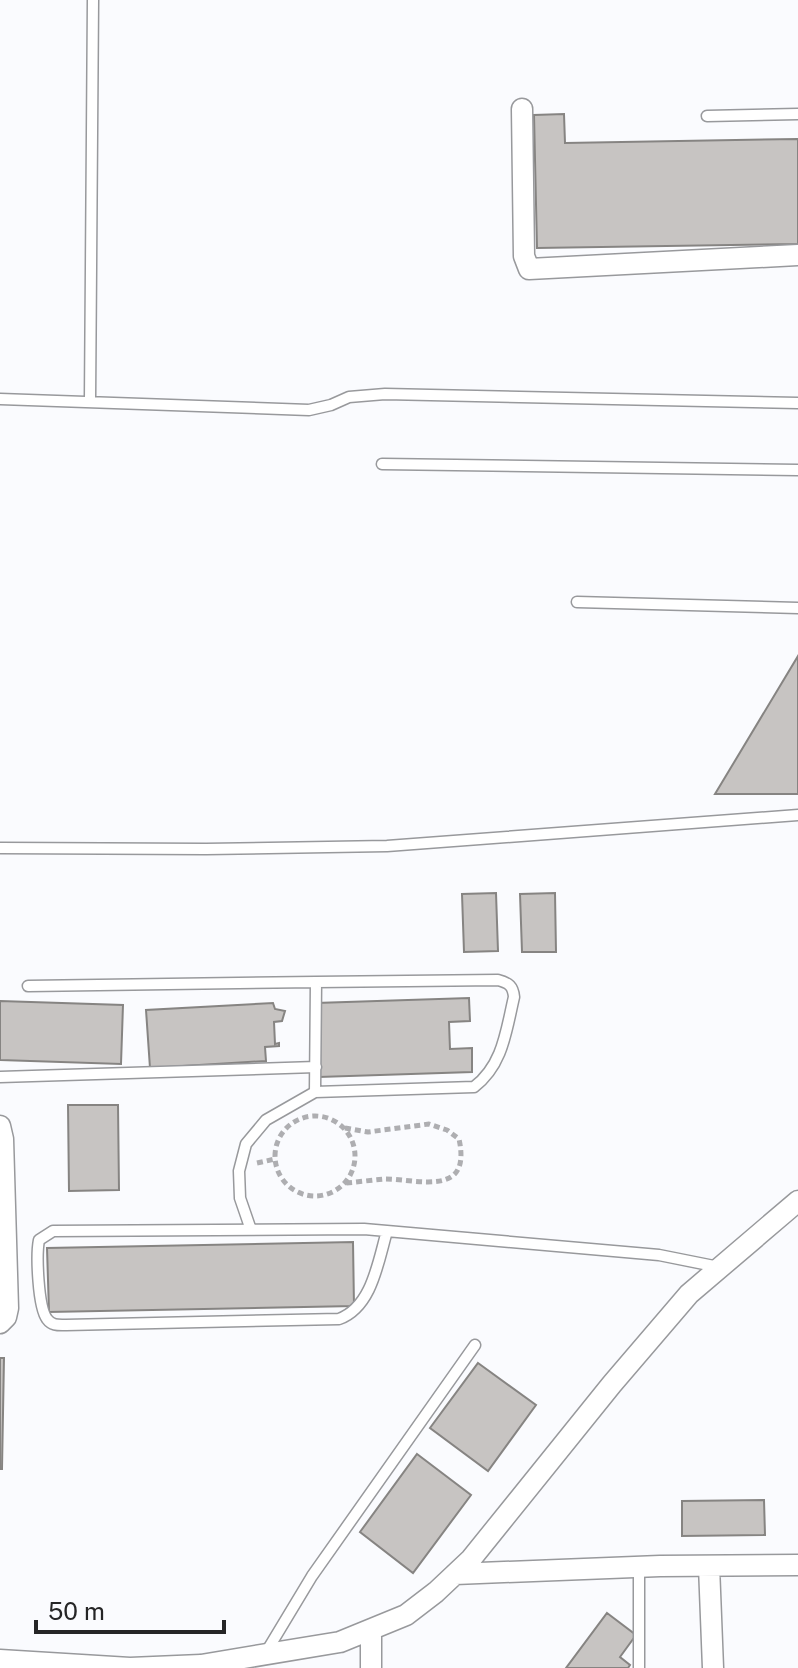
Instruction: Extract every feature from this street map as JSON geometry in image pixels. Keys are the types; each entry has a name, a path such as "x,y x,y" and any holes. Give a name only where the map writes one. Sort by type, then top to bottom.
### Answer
{"street":[{"path":"522,109 524,256 529,269 798,255"},
{"path":"0,1126 3,1139 8,1308 6,1317 0,1323"},
{"path":"0,1660 130,1668 201,1665 340,1642 406,1615 471,1559 689,1294 798,1201"},
{"path":"455,1574 798,1565"},
{"path":"709,1566 713,1668"},
{"path":"371,1631 371,1668"}],"lane":[{"path":"90,401 93,0"},
{"path":"707,116 798,114"},
{"path":"0,399 309,410 349,397 385,394 798,403"},
{"path":"382,464 798,470"},
{"path":"577,602 798,608"},
{"path":"0,848 387,846 798,815"},
{"path":"28,986 498,980 508,983 514,997 499,1058 487,1077 474,1087 315,1092 266,1120 246,1144 239,1171 240,1198 251,1230"},
{"path":"315,1092 316,982"},
{"path":"0,1077 316,1067"},
{"path":"387,1231 371,1284 351,1315 339,1319 54,1325 42,1308 37,1250 39,1240 53,1231 387,1231 659,1255 719,1267"},
{"path":"264,1655 312,1576 475,1345"},
{"path":"639,1567 639,1668"}],"path":[{"path":"345,1128 354,1145 356,1158 353,1172 346,1183 322,1196 296,1191 286,1183 278,1172 276,1145 290,1123 302,1117 328,1117 345,1128 368,1132 429,1124 447,1130 459,1139 462,1153 459,1167 447,1179 435,1183 385,1179 346,1183"}],"building":[{"path":"564,114 565,143 798,139 798,244 537,248 534,115"},
{"path":"798,656 798,794 715,794"},
{"path":"496,893 498,951 464,952 462,894"},
{"path":"555,893 556,952 522,952 520,894"},
{"path":"469,998 470,1021 449,1022 450,1049 472,1048 472,1072 319,1077 316,1003"},
{"path":"0,1001 123,1005 121,1064 0,1060"},
{"path":"273,1003 275,1009 285,1011 282,1021 274,1022 275,1044 279,1043 279,1046 265,1047 266,1061 150,1068 146,1010"},
{"path":"68,1105 118,1105 119,1190 69,1191"},
{"path":"353,1242 354,1306 49,1312 47,1248"},
{"path":"0,1358 4,1358 2,1469 0,1469"},
{"path":"478,1363 536,1405 488,1471 430,1428"},
{"path":"417,1454 471,1495 413,1573 360,1532"},
{"path":"764,1500 765,1535 682,1536 682,1501"},
{"path":"607,1613 636,1635 620,1657 630,1665 628,1668 566,1668"}]}
